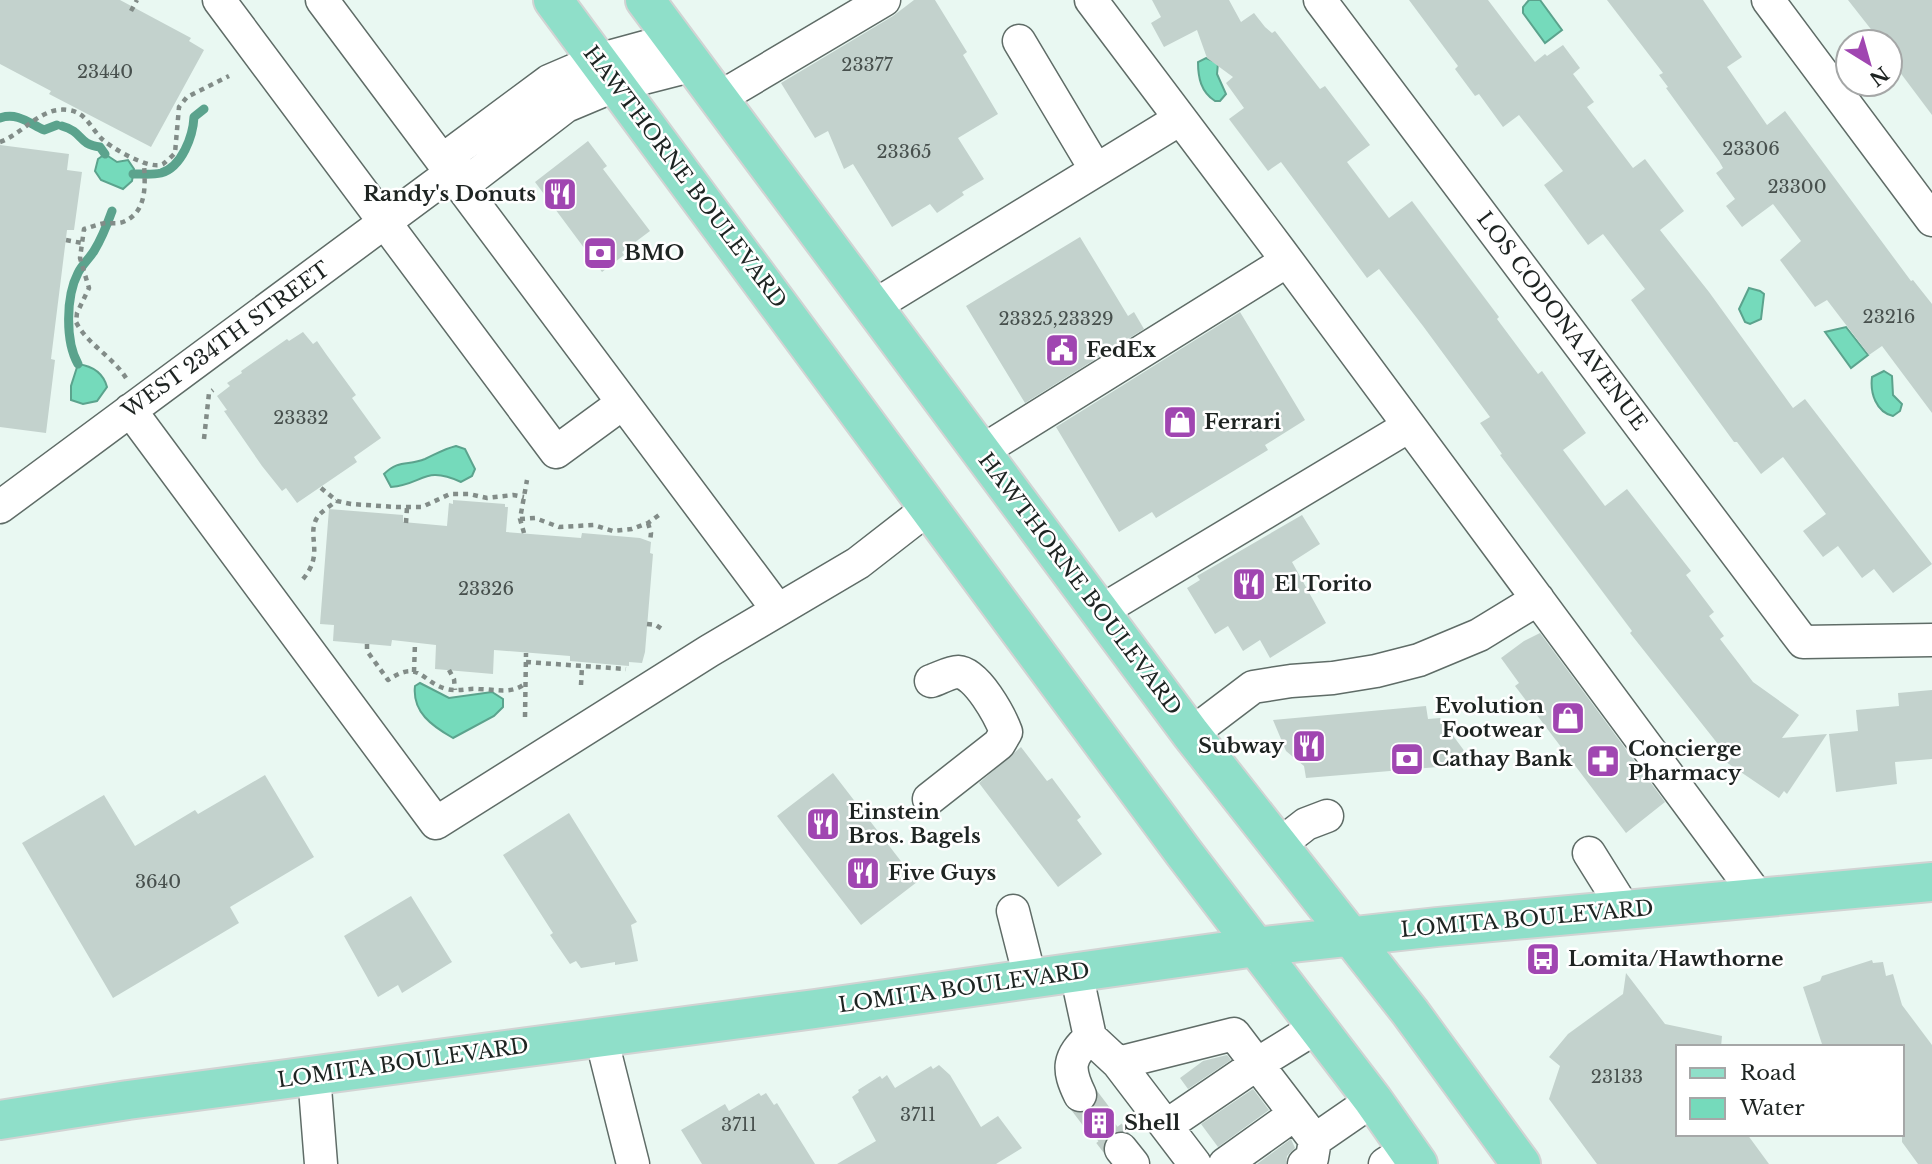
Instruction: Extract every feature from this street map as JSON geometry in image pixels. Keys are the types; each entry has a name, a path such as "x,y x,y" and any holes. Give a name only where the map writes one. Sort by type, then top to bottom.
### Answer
{"main road":[{"name":"HAWTHORNE BOULEVARD","path":"553,0 1184,853 1373,1100 1404,1159"},
{"name":"HAWTHORNE BOULEVARD","path":"645,0 1191,734 1410,1012 1521,1164"},
{"name":"LOMITA BOULEVARD","path":"0,1120 1256,947 1624,909 1932,882"}],"street":[{"path":"219,0 556,452 623,403"},
{"path":"322,0 778,610"},
{"path":"719,98 884,0"},
{"path":"1091,0 1758,897"},
{"name":"LOS CODONA AVENUE","path":"1320,0 1803,642 1932,640"},
{"path":"1768,0 1932,220"},
{"path":"1019,41 1096,170"},
{"name":"WEST 234TH STREET","path":"0,507 451,173 456,150 549,81 607,73 685,52"},
{"path":"874,306 1180,119"},
{"path":"982,451 1287,261"},
{"path":"134,407 436,823 858,563 930,507"},
{"path":"1101,611 1409,425"},
{"path":"1191,734 1253,687 1333,678 1419,660 1479,635 1538,599"},
{"path":"929,799 999,744 1006,732 999,713 971,677 957,672 931,681"},
{"path":"1279,845 1306,824 1327,816"},
{"path":"1589,853 1624,909"},
{"path":"1013,911 1030,978"},
{"path":"1076,972 1090,1037 1118,1063 1195,1164"},
{"path":"1166,1126 1317,1027"},
{"path":"1118,1063 1234,1034 1295,1114 1310,1152 1373,1100"},
{"path":"601,1037 633,1164"},
{"path":"1080,1095 1072,1079 1071,1064 1077,1049 1090,1037"},
{"path":"314,1075 321,1164"},
{"path":"1225,1164 1295,1114"}],"path":[{"path":"131,11 137,0"},
{"path":"0,142 36,119 57,110 78,109 108,144 144,163 162,165 175,153 179,107 187,97 229,76"},
{"path":"134,407 118,366 76,322 76,313 89,288 81,261 84,229 103,223 118,223 133,215 145,195 144,163"},
{"path":"66,240 82,243"},
{"path":"204,439 209,393 218,386"},
{"path":"524,533 520,519 527,480"},
{"path":"321,488 326,494 351,508 422,506 450,494 487,498 524,496"},
{"path":"303,579 316,558 313,527 318,516 337,501"},
{"path":"406,523 407,507"},
{"path":"520,519 535,518 559,527 594,525 613,531 632,529 659,515"},
{"path":"648,523 652,533 650,541"},
{"path":"647,624 656,625 665,631"},
{"path":"414,672 415,643"},
{"path":"367,644 367,651 387,680 397,674 422,673 444,688 455,691 477,688 506,691 520,688 526,683"},
{"path":"525,717 526,653"},
{"path":"526,662 629,669"},
{"path":"581,685 582,666"},
{"path":"449,670 454,679 455,691"}],"water":[{"path":"1529,0 1540,0 1562,30 1545,43 1523,13 1523,7"},
{"path":"1206,58 1218,63 1217,74 1226,94 1220,101 1210,97 1201,84 1198,62"},
{"path":"105,154 117,162 128,160 134,169 132,181 123,189 101,180 95,171 98,159"},
{"path":"1749,288 1764,294 1761,319 1750,324 1745,322 1739,309"},
{"path":"1846,327 1868,355 1851,368 1825,332"},
{"path":"78,364 88,366 103,377 107,387 97,401 83,404 71,400 71,386"},
{"path":"1884,371 1892,376 1893,395 1902,404 1900,411 1893,416 1878,406 1872,389 1872,377"},
{"path":"456,446 465,449 475,469 472,476 461,482 449,477 431,475 391,487 384,474 394,466 419,461"},
{"path":"420,683 449,698 492,692 503,699 503,707 494,716 453,738 431,723 420,711 415,686"}],"building":[{"path":"0,0 120,0 191,38 189,41 204,50 151,147 49,94 51,91 0,64"},
{"path":"914,0 935,0 967,52 963,55 998,114 958,138 984,179 962,192 964,195 937,213 930,204 892,227 853,164 844,169 828,131 815,138 781,83 893,16"},
{"path":"1152,0 1229,0 1241,22 1254,13 1272,33 1275,31 1320,89 1325,86 1370,145 1347,162 1389,218 1412,201 1538,374 1542,371 1586,433 1563,450 1605,506 1627,489 1691,571 1686,575 1714,612 1709,616 1724,636 1720,639 1753,682 1799,715 1782,738 1827,734 1787,794 1784,791 1779,798 1726,762 1729,758 1630,633 1632,631 1500,455 1502,454 1480,423 1490,417 1423,326 1379,269 1367,278 1281,162 1268,171 1229,119 1244,108 1226,83 1233,77 1207,58 1197,30 1164,47 1151,23 1161,17"},
{"path":"1409,0 1488,0 1535,62 1563,45 1580,68 1573,74 1594,102 1587,107 1633,168 1645,159 1684,211 1660,230 1709,292 1793,408 1805,399 1932,564 1893,593 1874,569 1862,578 1838,546 1823,557 1803,531 1826,514 1783,457 1761,474 1737,442 1734,442 1631,300 1645,289 1603,234 1588,245 1544,185 1563,171 1519,115 1503,127 1479,94 1475,96 1455,69 1458,66"},
{"path":"1607,0 1703,0 1742,57 1727,67 1767,125 1785,111 1911,281 1913,280 1932,304 1932,413 1882,346 1869,355 1827,300 1815,307 1780,260 1801,241 1773,204 1742,227 1726,206 1735,199 1716,173 1723,168 1719,161 1666,88 1668,87 1659,75 1663,73"},
{"path":"1848,0 1932,0 1932,115 1904,78 1904,28 1870,28"},
{"path":"588,141 607,166 603,169 650,231 622,252 624,255 602,272 535,182"},
{"path":"0,145 69,154 67,170 82,172 74,230 67,230 51,359 55,360 46,433 0,427"},
{"path":"1080,237 1128,316 1134,312 1144,329 1025,403 966,306"},
{"name":"Ferrari","path":"1240,312 1305,420 1265,445 1268,450 1156,518 1152,512 1119,532 1056,427"},
{"path":"303,332 313,344 317,341 356,395 352,398 381,438 354,457 357,462 297,503 286,488 282,491 262,466 224,411 227,410 217,396 230,386 227,383 242,373 241,371 287,339 289,341"},
{"path":"453,500 505,504 505,507 508,507 506,532 581,538 582,533 640,538 651,542 650,553 653,554 642,663 629,662 629,666 570,661 570,656 494,650 493,674 435,669 436,645 392,640 391,646 333,641 334,625 320,624 329,509 403,515 403,522 447,526 449,503 453,504"},
{"name":"El Torito","path":"1302,515 1320,544 1292,562 1326,623 1270,658 1260,640 1243,651 1228,626 1215,634 1187,588 1200,580 1197,576"},
{"path":"1540,633 1665,802 1626,833 1515,686 1519,683 1501,658"},
{"path":"1932,690 1932,759 1895,762 1897,784 1836,792 1829,734 1858,731 1856,710 1899,706 1898,693"},
{"path":"1426,706 1428,719 1440,718 1474,764 1306,778 1304,766 1286,751 1273,720"},
{"path":"1021,747 1047,781 1052,778 1081,817 1077,820 1102,854 1058,887 979,783"},
{"path":"833,773 917,882 861,925 777,816"},
{"path":"265,775 314,857 230,907 239,923 113,998 22,843 104,795 135,846 195,810 198,814"},
{"path":"569,813 637,922 631,925 638,961 581,968 576,961 570,964 503,855"},
{"path":"411,896 452,962 402,993 398,985 378,997 344,936"},
{"path":"1872,960 1873,963 1883,962 1886,976 1893,974 1902,1005 1932,1045 1932,1164 1918,1164 1902,1142 1904,1045 1822,1045 1803,987 1820,981 1822,976"},
{"path":"1626,973 1665,1024 1722,1036 1721,1045 1676,1045 1676,1136 1748,1136 1769,1164 1597,1164 1549,1099 1560,1066 1549,1057 1568,1034 1623,994"},
{"path":"1227,1055 1231,1060 1188,1089 1180,1078 1203,1061"},
{"path":"939,1065 950,1075 981,1127 998,1116 1022,1148 996,1164 837,1164 876,1141 852,1097 858,1090 880,1076 882,1079 887,1075 895,1088 931,1066 933,1069"},
{"name":"Shell","path":"1253,1089 1269,1110 1218,1147 1201,1124"},
{"path":"759,1093 761,1096 766,1093 774,1105 777,1103 815,1164 702,1164 681,1130 725,1104 729,1111"},
{"path":"1097,1101 1121,1131 1109,1135 1103,1147 1075,1112 1088,1111"},
{"path":"1291,1139 1295,1148 1287,1156 1286,1164 1257,1164"}],"waterway":[{"path":"133,174 161,173 175,164 189,141 194,117 204,109"},
{"path":"0,118 17,117 44,130 57,125"},
{"path":"62,126 74,131 87,143 100,147 105,154"},
{"path":"78,364 69,331 71,294 78,273 97,246 112,211"}],"tunnel":[{"path":"1080,1095 1121,1149"}],"place":[{"name":"Randy's Donuts","path":"560,194"},
{"name":"BMO","path":"600,253"},
{"name":"FedEx","path":"1062,350"},
{"name":"Ferrari","path":"1180,422"},
{"name":"El Torito","path":"1249,584"},
{"name":"Evolution Footwear","path":"1568,718"},
{"name":"Subway","path":"1309,746"},
{"name":"Cathay Bank","path":"1407,759"},
{"name":"Concierge Pharmacy","path":"1603,761"},
{"name":"Einstein Bros. Bagels","path":"823,824"},
{"name":"Five Guys","path":"863,873"},
{"name":"Lomita/Hawthorne","path":"1543,959"},
{"name":"Shell","path":"1099,1123"}]}
